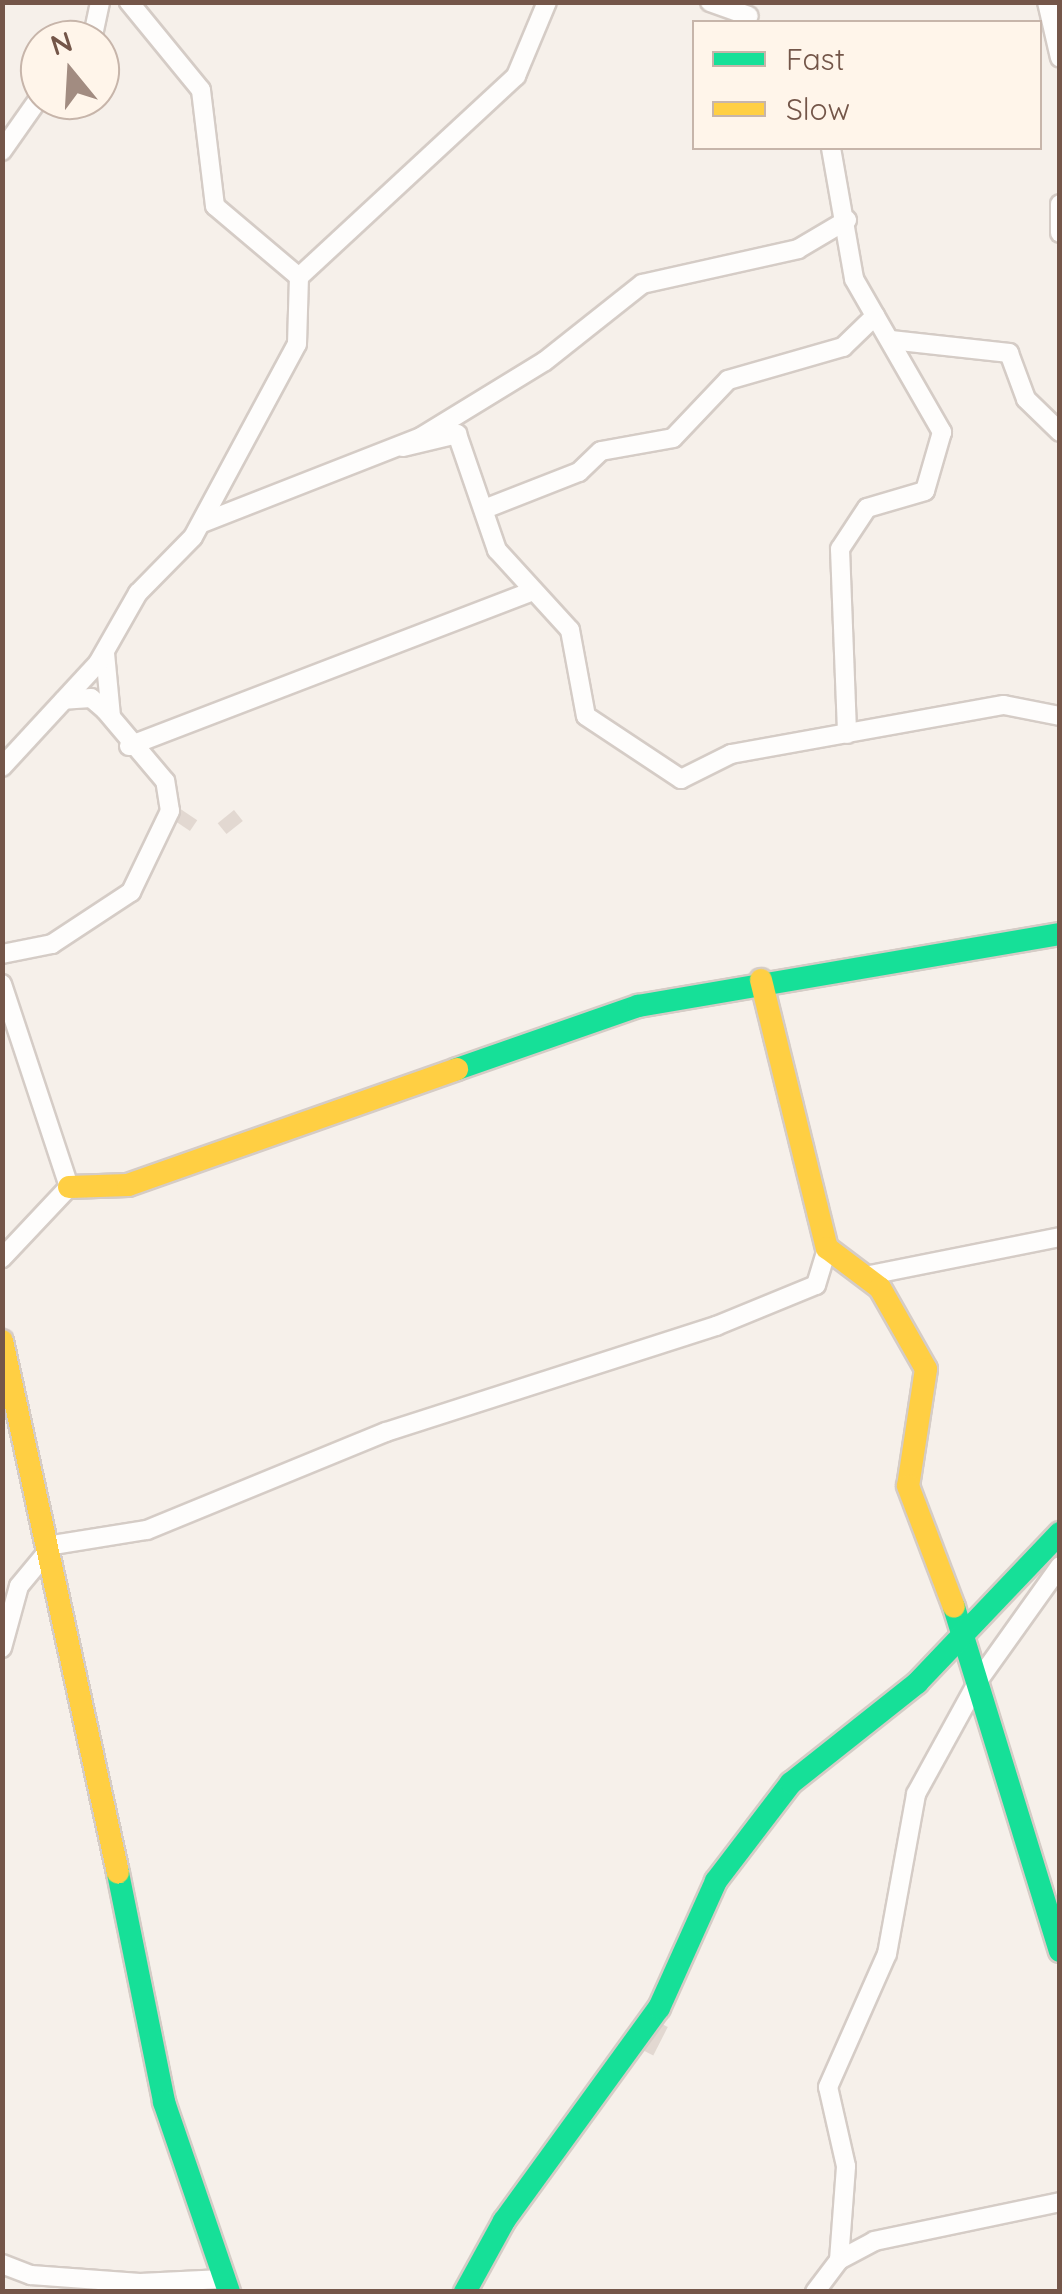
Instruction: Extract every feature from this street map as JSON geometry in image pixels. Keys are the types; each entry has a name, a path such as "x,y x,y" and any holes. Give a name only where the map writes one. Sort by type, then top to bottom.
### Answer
{"street":[{"path":"128,2 202,90 216,206 299,276"},
{"path":"2,766 105,652 138,593 201,524 248,425 286,372 299,276 516,76 547,2"},
{"path":"710,2 750,14"},
{"path":"1047,2 1060,58"},
{"path":"2,151 24,120"},
{"path":"831,150 847,220 854,279 890,340 941,442 924,490 867,508 840,549 847,734"},
{"path":"1060,204 1060,233"},
{"path":"403,446 545,360 642,284 798,249 847,220"},
{"path":"487,508 578,472 601,451 673,438 728,380 843,347 875,316"},
{"path":"890,340 1009,353 1026,399 1060,432"},
{"path":"201,524 403,446 456,432 487,508 497,550 528,593 570,630 588,718 634,740 681,780 730,754 1010,704 1060,716"},
{"path":"128,746 528,593"},
{"path":"105,652 114,724"},
{"path":"2,954 52,944 138,882 172,800 91,698 64,700"},
{"path":"2,1258 12,1233 70,1186 128,1185 558,1031 761,980 1060,934"},
{"path":"2,1648 19,1586 54,1544 147,1530 386,1432 716,1326 816,1285 827,1248 761,980"},
{"path":"2,984 70,1186"},
{"path":"865,1276 1060,1237"},
{"path":"827,1248 865,1276 926,1369 908,1486 964,1633 1060,1950"},
{"path":"2,1341 54,1544 164,2102 226,2285 49,2276 2,2264"},
{"path":"465,2292 504,2221 659,2008 716,1880 824,1749 917,1683 1060,1533"},
{"path":"839,2260 846,2166 828,2086 887,1954 916,1794 978,1680 1060,1566"},
{"path":"815,2292 839,2260 951,2218 1060,2202"}],"building":[{"path":"179,808 197,820 190,831 172,819"},
{"path":"234,810 243,821 226,834 218,823"},
{"path":"658,2022 668,2027 653,2056 643,2051"}],"traffic: fast":[{"path":"457,1069 638,1006 1060,934"},
{"path":"465,2292 504,2221 659,2008 716,1881 791,1783 917,1683 1060,1533"},
{"path":"954,1607 1060,1951"},
{"path":"118,1873 164,2102 229,2292"}],"traffic: slow":[{"path":"761,980 827,1248 880,1288 926,1369 908,1486 954,1607"},
{"path":"69,1187 128,1185 457,1069"},
{"path":"2,1341 118,1873"}]}
